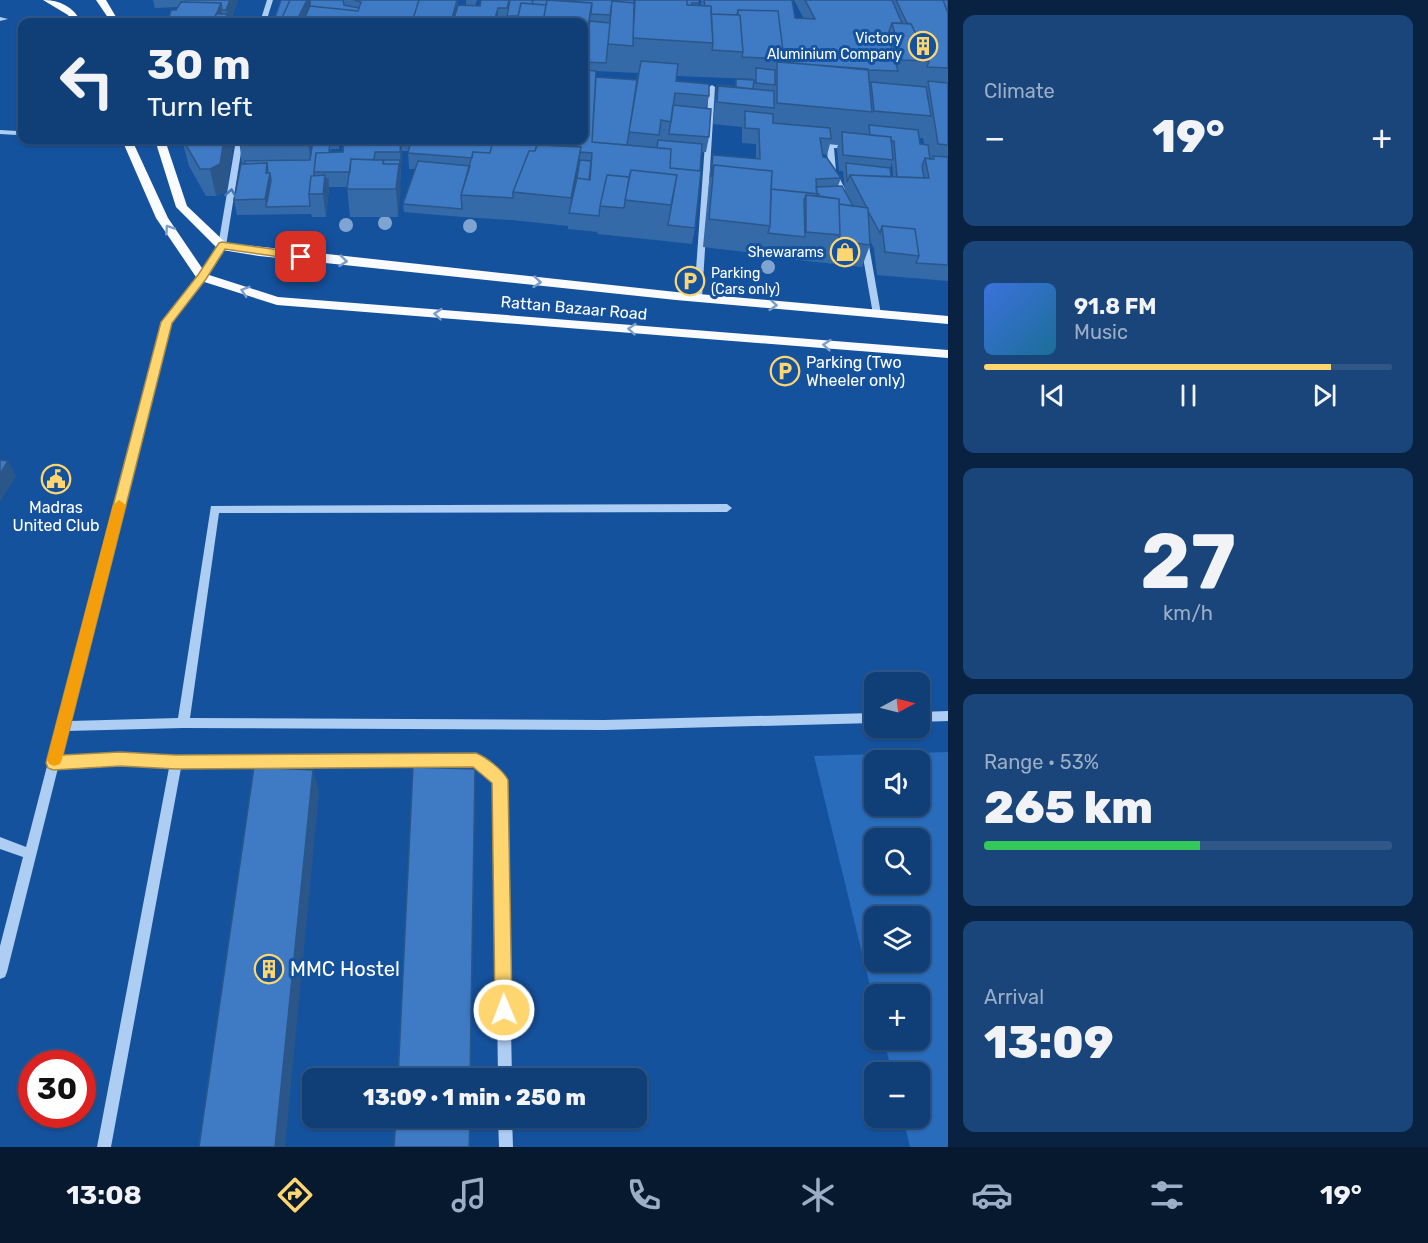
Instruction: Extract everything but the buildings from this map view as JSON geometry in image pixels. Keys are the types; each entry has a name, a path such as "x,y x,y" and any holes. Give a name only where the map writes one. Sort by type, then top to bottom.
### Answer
{"main road":[{"path":"48,0 72,13 74,18"},
{"path":"101,0 112,18"},
{"path":"129,144 162,218 202,277"},
{"path":"161,144 182,207 222,246"},
{"name":"Rattan Bazaar Road","path":"222,246 270,254 698,298 948,320"},
{"name":"Rattan Bazaar Road","path":"202,277 277,301 948,354"}],"street":[{"path":"264,18 270,0"},
{"path":"701,86 724,88"},
{"path":"698,298 712,87"},
{"path":"0,132 17,133"},
{"path":"0,972 166,322 202,277 222,246 238,144"},
{"path":"849,206 832,171 830,146 865,148"},
{"path":"862,231 877,314"},
{"path":"183,723 215,509 727,508"},
{"path":"930,717 948,716"},
{"path":"63,726 183,723 604,725 864,718"},
{"path":"53,763 120,759 176,762 476,760 500,780 505,1068"},
{"path":"104,1147 176,762"},
{"path":"0,843 30,854"},
{"path":"505,1128 506,1147"}],"shaded area":[{"path":"948,752 948,1147 910,1147 905,1128 930,1128 930,1062 890,1062 886,1050 930,1050 930,984 870,984 867,972 930,972 930,906 864,906 864,961 814,756 864,755 864,816 930,816 930,753"}],"slow traffic":[{"path":"54,759 119,505"}],"place":[{"name":"Victory Aluminium Company","path":"923,46"},
{"name":"Shewarams","path":"845,252"},
{"name":"Parking (Cars only)","path":"690,281"},
{"name":"Parking (Two Wheeler only)","path":"785,371"},
{"name":"Madras United Club","path":"56,479"},
{"name":"MMC Hostel","path":"269,969"}],"route":[{"path":"301,257 222,246 202,277 166,322 53,763 120,759 176,762 476,760 500,780 504,1010"}]}
